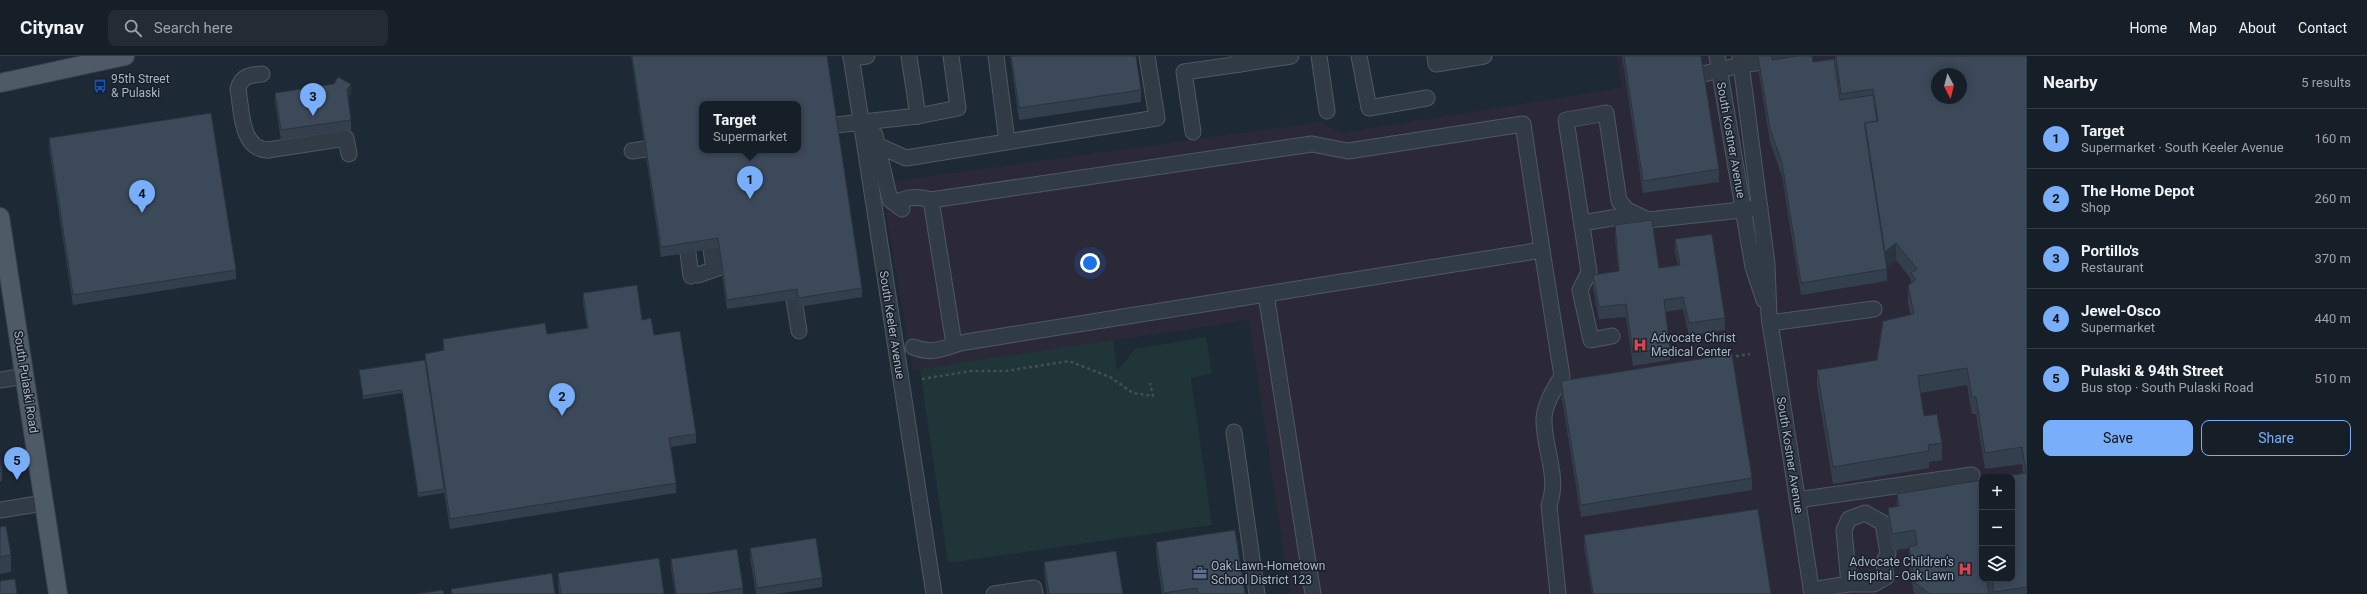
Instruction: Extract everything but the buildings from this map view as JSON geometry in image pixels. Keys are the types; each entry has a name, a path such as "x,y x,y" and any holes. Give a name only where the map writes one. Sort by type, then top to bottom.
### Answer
{"main road":[{"path":"0,82 125,56"},
{"name":"South Pulaski Road","path":"1,226 58,594"}],"street":[{"path":"851,57 867,56"},
{"path":"910,56 918,116"},
{"path":"836,125 918,116 958,108 950,56"},
{"path":"996,56 1007,141"},
{"path":"877,146 906,158 1157,118 1146,56"},
{"path":"1193,132 1184,72 1239,60 1290,56"},
{"path":"1319,56 1327,111"},
{"path":"1359,56 1369,108 1427,98"},
{"path":"1435,56 1436,64 1484,56"},
{"path":"1702,74 1718,63 1802,56"},
{"name":"South Keeler Avenue","path":"851,57 934,594"},
{"name":"South Kostner Avenue","path":"1740,60 1767,264 1769,320 1811,592"},
{"name":"South Kostner Avenue","path":"1718,63 1753,267 1769,320"},
{"path":"262,74 244,78 240,82 238,89 245,131 253,146 261,150 268,150 346,138 349,154"},
{"path":"1612,336 1591,340 1580,290 1589,272 1566,120 1606,113 1619,201 1635,214 1648,220 1760,208"},
{"path":"861,122 875,135 890,200 895,203 902,199 922,197 931,200 1298,145 1312,144 1348,151 1522,124 1562,376 1550,395 1544,417 1554,492 1549,505 1558,594"},
{"path":"931,200 954,344"},
{"path":"1619,201 1635,203 1652,212 1660,219"},
{"path":"1582,223 1635,214"},
{"path":"688,253 695,276 717,268 711,249"},
{"path":"896,350 913,348 922,342 945,339 954,344 1542,250"},
{"path":"1266,294 1313,594"},
{"path":"794,299 799,331"},
{"path":"1769,320 1874,309"},
{"path":"0,380 25,376"},
{"path":"1234,432 1258,594"},
{"path":"1797,500 1972,475"},
{"path":"0,510 44,503"},
{"path":"1811,592 1850,584 1874,584 1886,577 1884,562 1880,552 1876,519 1865,513 1849,519 1844,530 1850,584"},
{"path":"994,594 1034,588 1035,594"}],"path":[{"path":"1726,357 1750,354"},
{"path":"922,378 972,370 1006,371 1069,361 1110,377 1133,393 1153,396 1150,383"}],"shaded area":[{"name":"Advocate Christ Medical Center","path":"1617,56 2027,56 2027,594 1290,594 1249,320 913,371 881,183 1320,122 1342,133 1621,88"}],"green space":[{"path":"1206,337 1212,373 1191,378 1212,525 948,563 920,369 1113,340 1117,371 1135,349"}],"place":[{"name":"95th Street & Pulaski","path":"100,86"},
{"name":"Portillo's","path":"313,116"},
{"name":"Target","path":"750,199"},
{"name":"Jewel-Osco","path":"142,213"},
{"name":"Advocate Christ Medical Center","path":"1640,345"},
{"name":"The Home Depot","path":"562,416"},
{"name":"Pulaski & 94th Street","path":"17,480"},
{"name":"Advocate Children's Hospital - Oak Lawn","path":"1965,569"},
{"name":"Oak Lawn-Hometown School District 123","path":"1200,573"}]}
